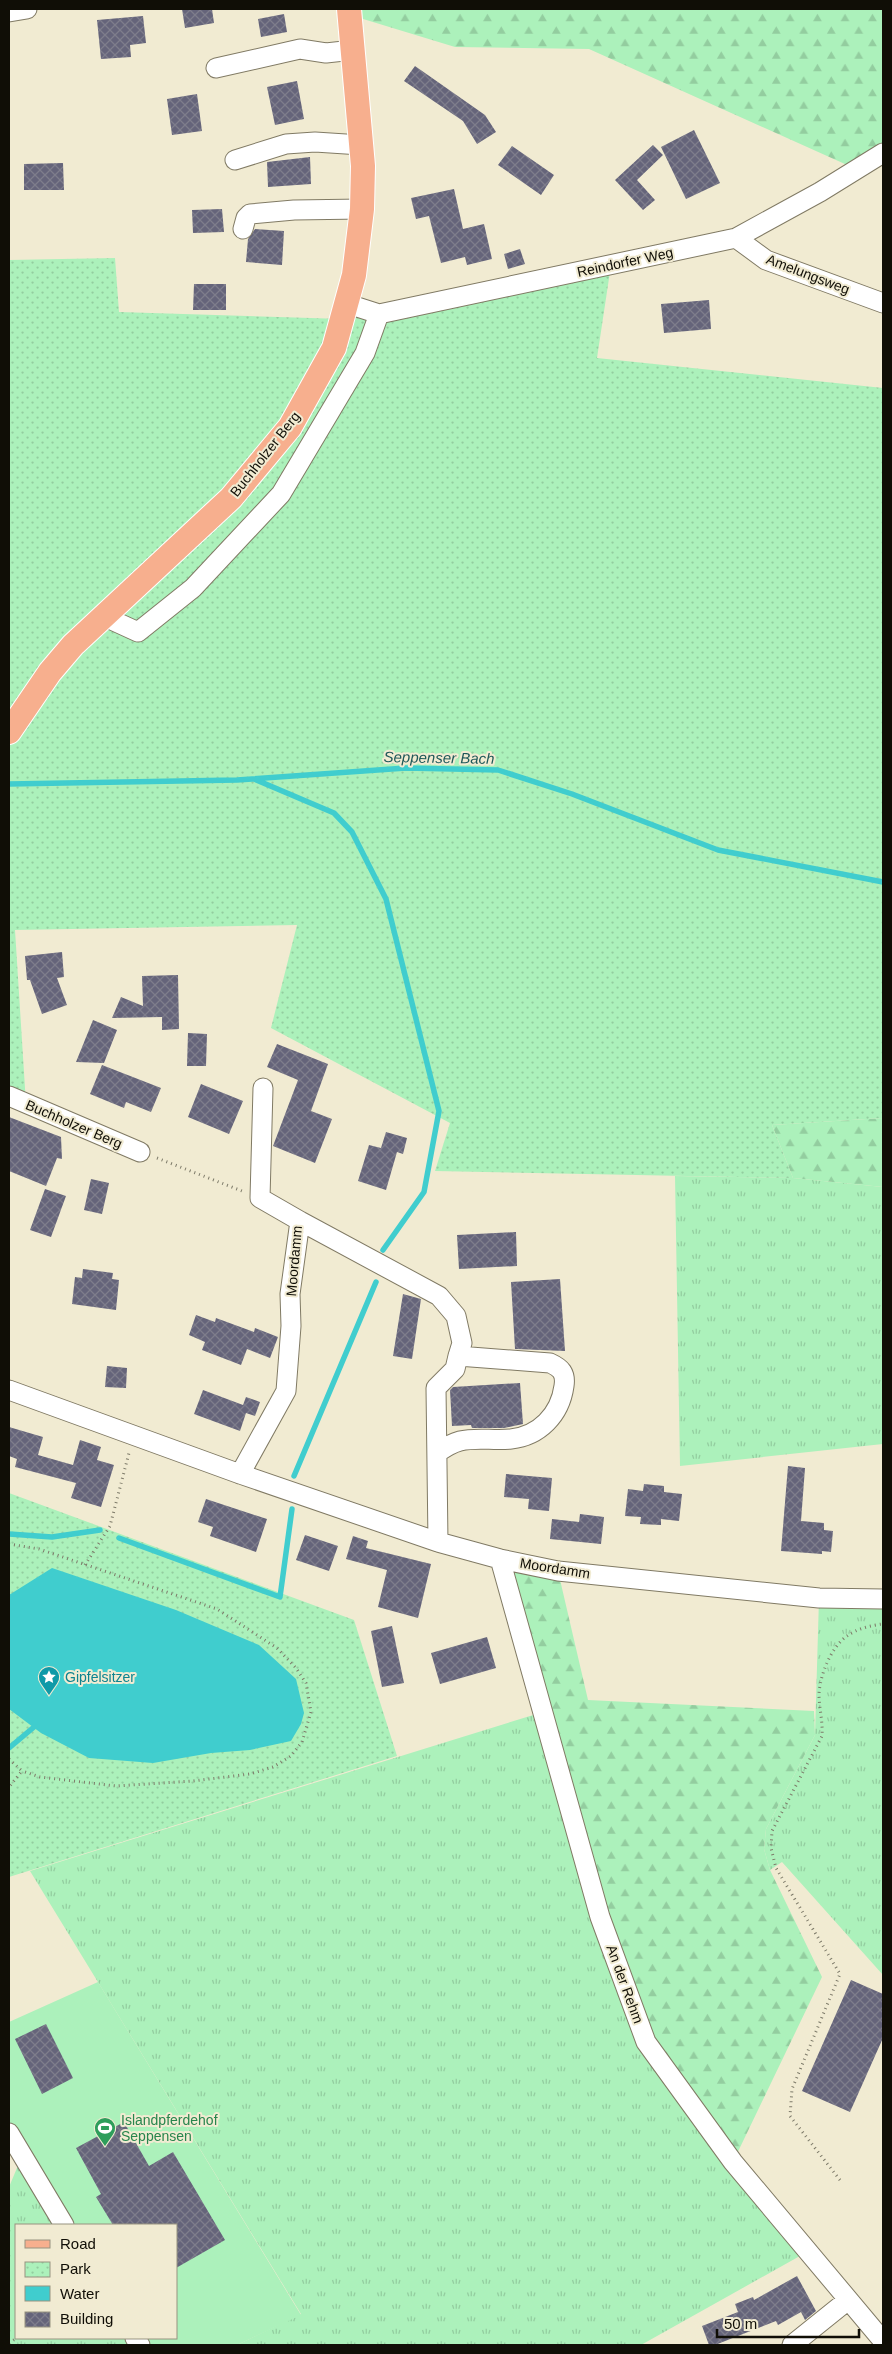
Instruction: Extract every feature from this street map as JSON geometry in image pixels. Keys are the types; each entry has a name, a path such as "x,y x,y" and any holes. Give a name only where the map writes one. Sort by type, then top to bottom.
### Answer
{"main road":[{"name":"Buchholzer Berg","path":"9,732 50,672 73,644 231,498 290,427 334,348 348,304 354,275 362,209 361,145 350,9"}],"street":[{"path":"9,12 27,9"},
{"path":"216,68 300,49 326,53 353,50"},
{"path":"235,160 286,144 315,142 361,145"},
{"name":"Reindorfer Weg","path":"348,304 379,314 736,238 820,192 883,152"},
{"path":"243,230 246,218 250,214 294,210 362,209"},
{"name":"Amelungsweg","path":"736,238 766,260 883,303"},
{"path":"103,616 138,632 193,588 281,494 365,353 379,314"},
{"path":"260,1198 263,1088"},
{"name":"Buchholzer Berg","path":"9,1096 140,1152"},
{"name":"Moordamm","path":"240,1474 286,1391 291,1326 290,1294 300,1221 260,1198"},
{"path":"300,1221 439,1296 456,1316 462,1343 455,1369 436,1388 438,1542"},
{"path":"437,1453 459,1441 510,1439 531,1433 546,1424 554,1413 561,1401 565,1384 564,1375 560,1368 550,1363 458,1356"},
{"name":"Moordamm","path":"9,1390 240,1474 438,1542 500,1559 558,1571 809,1598 883,1599"},
{"name":"An der Rehm","path":"500,1559 600,1917 646,2042 733,2162 883,2341"},
{"path":"9,2133 63,2224"},
{"path":"792,2345 848,2300"}],"path":[{"path":"140,1152 260,1198"},
{"path":"86,1565 110,1526 133,1435"},
{"path":"9,1544 38,1549 217,1609 277,1648 296,1668 306,1683 311,1712 302,1742 291,1756 274,1767 250,1774 193,1781 116,1786 40,1777 22,1771 9,1760"},
{"path":"840,2180 790,2116 792,2089 840,1974 776,1868 771,1848 772,1831 822,1736 823,1724 819,1693 824,1668 846,1636 860,1629 883,1624"},
{"path":"9,1787 22,1771"}],"green space":[{"path":"349,9 883,9 883,153 856,169 589,49 455,47 350,15"},
{"path":"115,258 119,312 343,319 348,304 379,314 611,265 597,358 883,388 883,1118 772,1125 793,1178 435,1171 450,1123 271,1028 297,925 15,930 26,1104 9,1096 9,260"},
{"path":"883,1118 883,1187 793,1178 772,1125"},
{"path":"675,1176 793,1178 883,1187 883,1444 680,1466"},
{"path":"9,1493 354,1620 397,1756 9,1877"},
{"path":"500,1559 558,1571 588,1700 814,1711 815,1735 766,1829 764,1849 770,1870 822,1977 733,2162 646,2042"},
{"path":"819,1598 883,1599 883,1975 782,1862 770,1870 764,1849 766,1829 815,1735"},
{"path":"543,1712 646,2042 807,2252 641,2345 237,2345 301,2314 30,1871"},
{"path":"98,1982 301,2315 237,2345 140,2345 136,2339 178,2339 178,2224 63,2224 9,2133 9,2022"},
{"path":"22,2156 63,2224 15,2224 15,2339 136,2339 140,2345 9,2345 9,2187"}],"water":[{"path":"52,1568 176,1610 259,1645 296,1679 304,1713 301,1724 291,1741 250,1750 211,1753 153,1763 89,1758 41,1733 9,1709 9,1595"}],"building":[{"path":"182,9 212,9 214,23 185,28"},
{"path":"284,14 287,32 261,37 258,19"},
{"path":"143,16 146,43 130,45 131,57 101,59 97,20"},
{"path":"415,66 485,115 496,132 477,144 463,121 404,81"},
{"path":"297,81 304,119 275,125 267,87"},
{"path":"197,94 202,131 172,135 167,99"},
{"path":"694,130 720,183 686,199 661,147"},
{"path":"653,145 663,155 637,180 655,200 643,210 615,180"},
{"path":"512,146 554,175 541,195 498,165"},
{"path":"310,157 311,184 268,187 267,162"},
{"path":"63,163 64,190 24,190 24,164"},
{"path":"454,189 463,229 484,224 492,259 467,265 465,257 441,263 429,216 416,219 411,198"},
{"path":"222,209 224,232 193,233 192,210"},
{"path":"255,229 284,231 282,265 246,262 248,239"},
{"path":"520,249 525,264 508,269 504,254"},
{"path":"194,284 226,284 226,310 193,310"},
{"path":"709,300 711,329 664,333 661,304"},
{"path":"62,952 64,977 57,978 67,1005 42,1014 30,980 27,980 25,956"},
{"path":"178,975 179,1029 162,1030 162,1017 112,1018 121,997 143,1006 142,976"},
{"path":"93,1020 117,1030 104,1063 76,1062"},
{"path":"188,1033 207,1034 206,1066 187,1066"},
{"path":"277,1044 328,1064 311,1111 332,1119 315,1163 273,1146 298,1080 267,1067"},
{"path":"102,1065 161,1088 151,1112 126,1102 124,1108 90,1094"},
{"path":"201,1084 243,1101 229,1134 188,1117"},
{"path":"9,1117 61,1137 62,1159 57,1158 46,1186 9,1171"},
{"path":"386,1132 407,1138 403,1154 397,1152 386,1190 358,1181 369,1145 381,1148"},
{"path":"91,1179 109,1183 102,1214 84,1210"},
{"path":"45,1189 66,1196 51,1237 30,1230"},
{"path":"516,1232 517,1266 459,1269 457,1235"},
{"path":"83,1269 113,1273 112,1279 119,1280 116,1310 72,1304 75,1277 82,1278"},
{"path":"560,1279 565,1351 515,1349 511,1282"},
{"path":"403,1294 421,1299 412,1359 393,1356"},
{"path":"196,1315 215,1322 216,1318 254,1332 255,1328 278,1337 270,1358 247,1349 241,1365 202,1350 205,1342 189,1335"},
{"path":"107,1366 127,1368 126,1388 105,1387"},
{"path":"520,1383 523,1424 504,1428 472,1428 471,1425 452,1426 450,1390 453,1387"},
{"path":"203,1390 243,1405 246,1397 260,1402 255,1416 246,1413 240,1431 194,1414"},
{"path":"9,1427 43,1437 38,1455 73,1465 80,1440 101,1447 97,1460 114,1465 101,1507 71,1498 76,1483 15,1467 17,1459 9,1456"},
{"path":"788,1466 805,1468 801,1521 824,1523 824,1530 833,1531 831,1552 822,1551 822,1554 781,1551"},
{"path":"506,1474 552,1478 549,1511 528,1509 529,1499 504,1497"},
{"path":"644,1484 664,1486 664,1492 682,1494 679,1521 661,1519 661,1525 640,1524 641,1517 625,1516 628,1489 643,1491"},
{"path":"206,1499 267,1519 256,1552 210,1536 213,1527 198,1522"},
{"path":"580,1514 604,1517 601,1544 550,1539 552,1519 579,1522"},
{"path":"305,1535 338,1546 329,1571 296,1560"},
{"path":"353,1536 368,1541 366,1548 431,1564 418,1618 378,1607 387,1570 346,1559"},
{"path":"392,1626 404,1683 382,1687 371,1631"},
{"path":"487,1637 496,1668 440,1684 431,1653"},
{"path":"851,1980 883,1994 883,2038 850,2112 802,2091"},
{"path":"46,2024 73,2078 42,2094 15,2039"},
{"path":"124,2122 149,2166 173,2152 225,2240 178,2267 178,2224 112,2224 96,2197 101,2194 76,2148"},
{"path":"797,2276 816,2311 805,2320 801,2312 778,2325 776,2321 715,2345 709,2345 702,2326 738,2312 735,2304 753,2297 754,2300"}],"waterway":[{"name":"Seppenser Bach","path":"9,784 237,780 406,768 498,770 572,794 718,850 883,882"},
{"path":"254,779 334,813 352,832 386,899 439,1111 424,1192 383,1250"},
{"path":"294,1476 376,1282"},
{"path":"119,1538 280,1597 292,1509"},
{"path":"9,1534 52,1537 100,1530"},
{"path":"9,1748 34,1727"}],"place":[{"name":"Gipfelsitzer","path":"49,1696"},
{"name":"Islandpferdehof Seppensen","path":"105,2147"}]}
